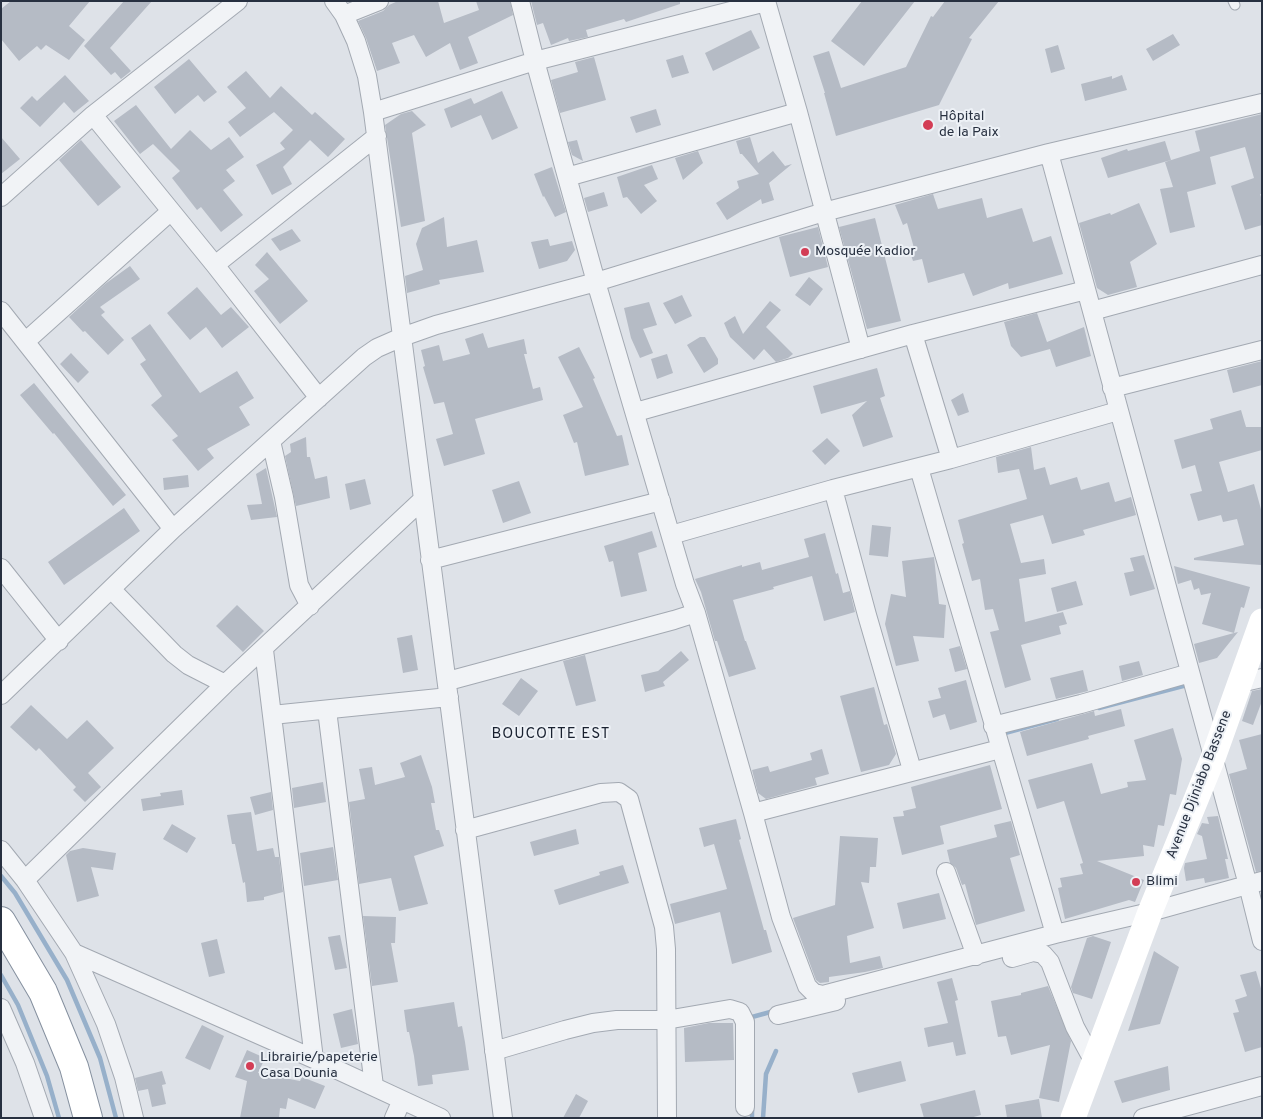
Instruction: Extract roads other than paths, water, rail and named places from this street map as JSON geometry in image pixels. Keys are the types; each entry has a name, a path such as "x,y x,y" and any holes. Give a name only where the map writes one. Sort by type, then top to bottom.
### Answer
{"highway":[{"path":"1,922 43,992 74,1067 88,1118"}],"main road":[{"name":"Avenue Djiniabo Bassene","path":"1073,1118 1150,912 1213,758 1251,681 1262,620"}],"street":[{"path":"1,197 93,115 238,1"},
{"path":"379,1 339,8 356,41 367,76 374,112 422,500 503,1118"},
{"path":"520,1 596,282 636,412 685,584 696,613 781,917 807,986 814,993 823,995 1055,934 1150,912 1255,883"},
{"path":"374,112 535,60 766,2 798,112 861,349"},
{"path":"1,695 173,530 364,357 377,348 436,325 596,282 824,212 1049,153 1262,103"},
{"path":"567,177 798,112"},
{"path":"93,115 215,265 319,398"},
{"path":"215,265 376,136"},
{"path":"1049,153 1213,758 1255,883 1262,941"},
{"path":"26,341 171,211"},
{"path":"1092,311 1262,266"},
{"path":"636,412 913,334 1086,290"},
{"path":"1,311 173,530"},
{"path":"913,334 951,459"},
{"path":"1112,388 1262,350"},
{"path":"671,535 833,489 919,468 1118,411"},
{"path":"271,441 284,497 300,584 310,606"},
{"path":"919,468 1055,934"},
{"path":"833,489 912,770"},
{"path":"24,880 226,684 422,500"},
{"path":"430,560 661,502"},
{"path":"1,568 59,641"},
{"path":"111,589 174,654 188,665 226,684"},
{"path":"272,715 326,710 448,689 696,613"},
{"path":"264,650 314,1059"},
{"path":"993,726 1081,704 1190,673"},
{"path":"326,710 374,1086"},
{"path":"753,813 912,770 1000,749"},
{"path":"465,830 601,793 619,792 629,799 664,927 667,1118"},
{"path":"1,850 74,953 106,1024 124,1077 134,1118"},
{"path":"946,872 976,956"},
{"path":"778,1015 1033,952 1043,954 1050,962 1075,1027 1094,1062"},
{"path":"74,953 314,1059 441,1118"},
{"path":"1,1008 25,1063 44,1118"},
{"path":"494,1050 593,1024 617,1020 666,1020 730,1009 740,1012 745,1022 745,1107"},
{"path":"1143,1118 1262,1086"},
{"path":"394,1118 402,1100"}],"waterway":[{"path":"1099,708 1187,685"},
{"path":"1005,733 1057,719"},
{"path":"1,876 15,893 67,980 100,1058 116,1118"},
{"path":"1,975 18,1005 47,1076 59,1118"},
{"path":"752,1022 752,1017 774,1011"},
{"path":"763,1118 766,1074 776,1051"},
{"path":"752,1107 752,1118"}],"place":[{"name":"Hôpital de la Paix","path":"928,125"},
{"name":"Mosquée Kadior","path":"805,252"},
{"name":"Blimi","path":"1136,882"},
{"name":"Librairie/papeterie Casa Dounia","path":"250,1066"}],"district":[{"name":"BOUCOTTE EST","path":"551,735"}]}
